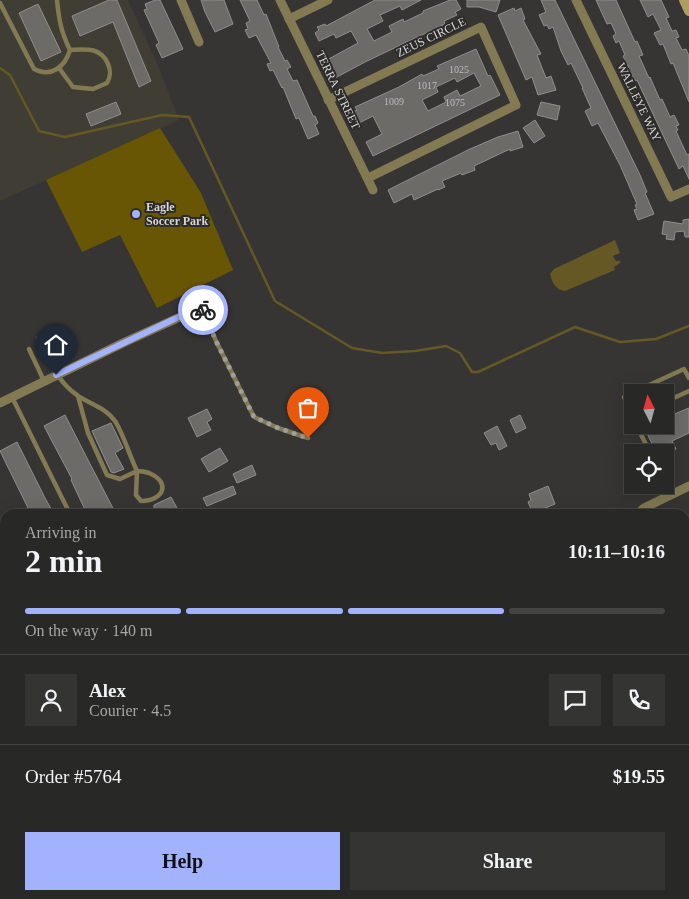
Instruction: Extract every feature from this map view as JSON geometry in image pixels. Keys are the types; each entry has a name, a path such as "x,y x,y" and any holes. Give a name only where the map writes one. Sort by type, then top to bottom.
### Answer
{"street":[{"path":"180,0 199,42"},
{"name":"TERRA STREET","path":"280,0 373,190"},
{"path":"289,19 328,0"},
{"name":"WALLEYE WAY","path":"576,0 672,197 689,189"},
{"path":"684,0 689,11"},
{"name":"ZEUS CIRCLE","path":"328,100 480,27 516,105 368,178"},
{"path":"0,403 202,307"},
{"path":"643,509 689,486"}],"lane":[{"path":"0,1 34,69 49,73 65,63 70,50 58,20 56,0"},
{"path":"59,68 73,87 93,89 107,83 111,75 104,55 97,50 70,50"},
{"path":"202,307 216,341 254,417 278,428 308,438"},
{"path":"38,338 56,375 78,396 93,403 115,421 137,471 136,495 140,501 150,501 159,497 162,491 160,480 150,473 137,471 120,480 107,475 88,433 78,396"},
{"path":"29,349 44,382"},
{"path":"651,384 684,368 689,378"},
{"path":"674,398 689,391"},
{"path":"12,397 68,509"}],"shaded area":[{"path":"0,0 128,0 157,63 179,120 0,201"},
{"name":"Eagle Soccer Park","path":"160,128 201,193 233,270 157,308 120,235 82,252 46,180"},
{"path":"615,240 620,253 613,256 620,263 614,267 615,270 565,291 555,286 550,274 554,269"}],"building":[{"path":"109,0 117,0 151,81 139,87 113,22 80,36 72,16"},
{"path":"160,0 183,49 162,58 156,45 159,43 144,10 147,9 145,4"},
{"path":"201,0 224,0 233,24 215,32"},
{"path":"240,0 257,0 264,15 266,14 278,47 285,61 287,60 291,67 287,69 293,81 297,80 313,116 315,116 318,123 315,125 319,134 308,139 299,118 296,119 283,87 273,70 270,71 267,64 271,63 256,35 249,38 245,30 248,29 246,23 250,21"},
{"path":"375,0 421,0 402,10 400,6 380,15 383,21 367,29 374,41 392,32 389,26 403,19 404,22 423,13 423,11 450,0 456,0 461,9 455,12 457,15 444,21 445,24 335,78 325,61 358,43 351,31 336,38 334,34 319,41 315,33 319,30 317,27 325,24 326,26"},
{"path":"467,0 500,0 496,12 479,7 467,7"},
{"path":"541,0 555,0 640,175 654,214 638,220 634,210 637,209 635,205 637,204 620,165 598,123 592,126 585,111 591,108 571,63 568,65 553,27 549,29 547,25 544,26 539,15 546,12"},
{"path":"596,0 616,0 635,42 637,41 643,55 639,56 660,100 662,99 670,117 674,115 679,125 676,126 678,130 676,131 687,155 689,154 689,179 683,166 679,169 637,80 635,81 623,56 625,55 619,41 616,43 613,36 616,34 611,23 607,24"},
{"path":"640,0 661,0 669,17 666,18 672,31 676,30 679,37 676,38 682,50 686,49 689,56 689,102 673,63 671,64 663,44 660,45 654,33 661,30 653,14 648,17"},
{"path":"38,4 61,52 41,61 19,13"},
{"path":"514,8 515,11 521,8 525,19 523,20 541,54 537,55 546,78 551,76 556,90 538,95 532,77 526,80 498,15"},
{"path":"476,49 488,76 490,75 500,95 373,156 366,142 382,134 373,116 357,124 351,113 357,110 355,107 422,74 423,76 439,69 437,66","holes":["474,73 481,86 460,96 457,90 444,97 446,102 428,111 422,100 438,92 436,87 455,78 457,82"]},
{"path":"116,102 121,114 91,126 86,114"},
{"path":"541,102 560,106 557,120 537,115"},
{"path":"535,120 545,136 534,143 523,128"},
{"path":"518,131 523,147 510,151 510,149 474,166 475,170 462,175 461,173 442,181 445,187 414,200 412,194 394,203 388,190 470,149"},
{"path":"689,219 689,237 685,237 684,231 675,232 674,240 666,239 667,235 662,234 664,221 683,224 683,220"},
{"path":"689,408 689,433 672,441 674,444 652,444 647,434 674,434 674,414"},
{"path":"207,409 212,419 207,422 211,430 197,437 188,418"},
{"path":"65,415 113,509 85,509 72,479 44,426"},
{"path":"520,415 526,428 516,433 510,420"},
{"path":"111,423 123,448 115,453 124,469 114,473 111,472 92,431"},
{"path":"497,426 507,446 499,450 496,443 491,445 484,433"},
{"path":"17,442 51,509 29,509 0,451"},
{"path":"220,448 228,461 209,472 201,459"},
{"path":"252,465 256,475 237,483 233,474"},
{"path":"233,486 236,494 207,506 203,498"},
{"path":"548,486 555,504 543,509 531,509 528,502 531,500 529,494"},
{"path":"171,497 177,508 152,509 154,505"}],"waterway":[{"path":"0,68 10,75 39,131 65,137 162,115 189,117 275,301 352,348 382,353 415,351 446,346 460,353 472,372 478,372 575,327 620,342 656,339 689,326"}],"way so far":[{"path":"203,310 216,341 254,417 278,428 308,438"}],"place":[{"name":"Eagle Soccer Park","path":"136,214"}],"route":[{"path":"56,375 187,313 202,307 203,310"}]}
